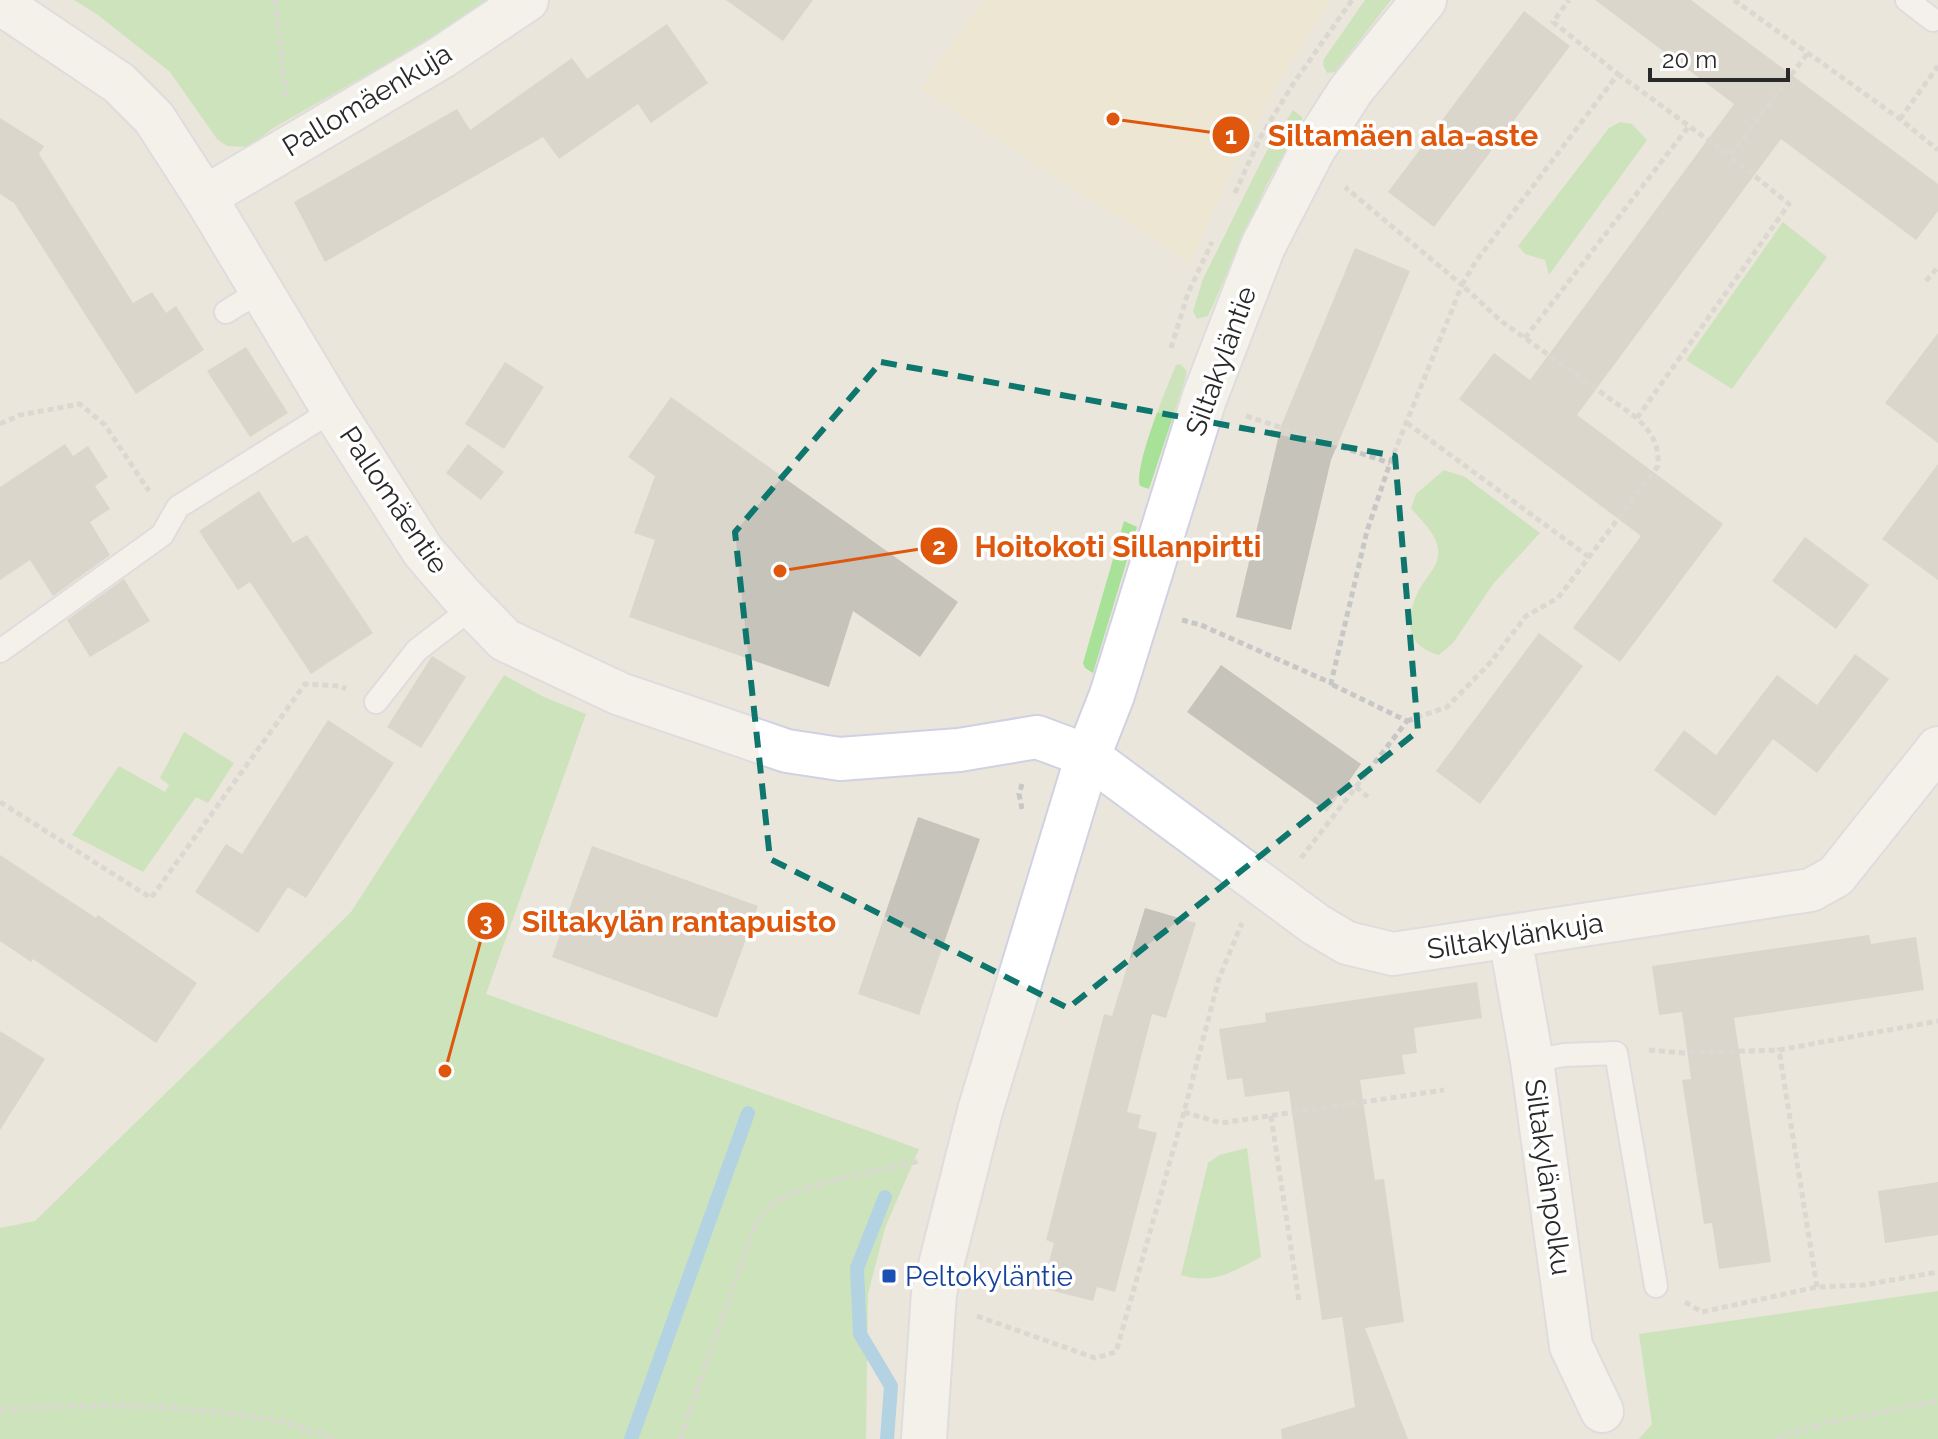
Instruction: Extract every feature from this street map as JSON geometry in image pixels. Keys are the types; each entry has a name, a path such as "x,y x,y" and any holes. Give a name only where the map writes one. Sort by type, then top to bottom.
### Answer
{"street":[{"name":"Pallomäenkuja","path":"205,197 442,57 527,0"},
{"name":"Siltakyläntie","path":"1088,756 1112,695 1204,399 1263,246 1313,149 1343,102 1424,0"},
{"name":"Pallomäentie","path":"0,3 119,83 154,118 205,197 244,301 333,410 423,551 505,640 620,694 787,751 840,759 959,750 1037,737 1088,756"},
{"name":"Siltakylänkuja","path":"1088,756 1315,924 1347,943 1393,954 1811,890 1836,876 1892,827 1938,748"},
{"path":"924,1439 934,1293 980,1111 1088,756"},
{"name":"Siltakylänpolku","path":"1510,937 1532,1061 1571,1346 1602,1411"}],"lane":[{"path":"1907,0 1933,20"},
{"path":"0,651 162,535 178,507 333,410"},
{"path":"376,702 417,650 473,607"},
{"path":"1532,1061 1564,1055 1616,1053 1656,1286"}],"path":[{"path":"275,0 291,145"},
{"path":"1569,0 1553,22 1789,204 1637,418"},
{"path":"1734,0 1900,119 1938,150"},
{"path":"1730,156 1807,54"},
{"path":"1900,119 1938,66"},
{"path":"1331,683 1367,531 1390,463 1462,285 1476,261 1618,74"},
{"path":"1525,338 1689,126"},
{"path":"1300,859 1407,721 1447,707 1490,663 1526,616 1558,598 1658,466 1659,449 1654,437 1637,418 1501,321 1344,186"},
{"path":"1926,281 1938,267"},
{"path":"0,424 20,415 80,404 105,425 150,493 178,507"},
{"path":"1234,412 1390,463"},
{"path":"1407,423 1589,557"},
{"path":"1172,617 1201,625 1407,721"},
{"path":"0,802 151,898 305,684 340,686 376,702"},
{"path":"1356,787 1368,797"},
{"path":"968,1313 1095,1358 1116,1352 1219,978 1233,940 1262,883"},
{"path":"1616,1053 1779,1050 1938,1021"},
{"path":"1779,1050 1817,1287"},
{"path":"1184,1112 1221,1123 1444,1090"},
{"path":"1271,1116 1299,1301"},
{"path":"680,1439 750,1239 764,1211 780,1197 802,1190 928,1159"},
{"path":"1656,1286 1702,1312 1817,1287 1864,1285 1938,1272"},
{"path":"1775,1439 1825,1423 1938,1401"},
{"path":"0,1409 114,1405 210,1411 272,1420 334,1439"}],"highlighted area":[{"path":"881,362 1395,456 1418,731 1068,1008 770,859 735,532"}],"shaded area":[{"path":"982,0 1332,0 1278,83 1242,148 1190,264 921,89"}],"green space":[{"path":"74,0 489,0 446,30 275,127 247,147 227,146 217,139 170,72"},
{"path":"1365,0 1391,0 1335,72 1327,73 1324,59"},
{"path":"1293,110 1302,117 1302,123 1266,186 1208,316 1197,319 1193,311 1203,279 1264,156"},
{"path":"1620,122 1632,124 1647,140 1549,275 1545,260 1525,254 1518,246 1609,128"},
{"path":"1783,222 1827,257 1732,389 1686,360"},
{"path":"1180,364 1187,371 1185,380 1149,489 1140,486 1142,461 1166,390 1176,365"},
{"path":"1444,470 1465,477 1540,533 1493,584 1453,643 1439,655 1419,645 1411,630 1414,600 1435,565 1438,550 1430,530 1411,508 1416,494"},
{"path":"1124,521 1137,527 1093,673 1083,663"},
{"path":"504,675 544,697 586,714 486,994 919,1149 885,1228 868,1294 866,1439 0,1439 0,1228 35,1221 351,912"},
{"path":"184,732 234,763 208,803 196,797 143,872 72,835 119,766 165,792 169,785 160,778"},
{"path":"1247,1148 1261,1257 1213,1278 1181,1275 1208,1163 1219,1155"},
{"path":"1938,1291 1938,1439 1639,1439 1652,1424 1639,1334"}],"building":[{"path":"726,0 813,0 783,41"},
{"path":"1595,0 1691,0 1938,184 1938,211 1916,240 1781,139 1577,415 1723,524 1620,662 1573,628 1641,536 1459,399 1494,353 1530,380 1734,104"},
{"path":"1524,11 1570,46 1434,227 1388,192"},
{"path":"667,24 708,83 651,123 638,104 559,159 543,137 325,262 294,202 457,109 470,130 572,58 587,79"},
{"path":"0,118 44,146 39,154 133,303 152,292 166,313 176,306 204,350 136,394 14,203 0,194"},
{"path":"1355,248 1410,271 1331,460 1291,630 1236,617 1281,426"},
{"path":"1938,333 1938,443 1885,403"},
{"path":"246,347 288,413 250,437 207,371"},
{"path":"505,362 544,387 504,449 465,424"},
{"path":"671,397 958,602 920,657 853,611 829,687 629,617 655,540 634,533 655,476 628,457"},
{"path":"65,444 73,456 88,446 108,477 95,486 110,509 90,522 110,555 53,596 30,560 0,580 0,487"},
{"path":"468,444 504,472 481,500 446,473"},
{"path":"1938,464 1938,580 1882,539"},
{"path":"259,491 293,543 307,535 373,633 311,674 250,582 238,590 199,531"},
{"path":"1805,537 1869,585 1836,629 1772,581"},
{"path":"124,579 150,621 90,657 67,620"},
{"path":"1539,633 1583,666 1480,804 1436,771"},
{"path":"1855,654 1889,679 1817,773 1773,739 1715,816 1654,770 1684,730 1716,755 1777,675 1817,705"},
{"path":"432,656 466,677 421,748 387,727"},
{"path":"1221,665 1361,764 1327,812 1187,712"},
{"path":"328,720 394,763 306,898 288,887 258,933 195,892 226,844 242,854"},
{"path":"918,817 980,839 919,1015 858,994"},
{"path":"592,846 758,906 717,1018 552,957"},
{"path":"0,855 96,918 98,915 197,983 156,1043 33,959 31,962 0,941"},
{"path":"1145,908 1196,923 1166,1018 1152,1014 1127,1112 1141,1115 1138,1128 1157,1133 1115,1292 1097,1287 1093,1301 1042,1288 1054,1243 1046,1240 1104,1014 1112,1016"},
{"path":"1869,935 1871,944 1916,937 1924,990 1734,1018 1771,1262 1719,1269 1712,1223 1704,1224 1682,1080 1691,1079 1682,1012 1659,1015 1652,966"},
{"path":"1477,982 1482,1018 1414,1028 1417,1053 1402,1055 1405,1074 1360,1080 1375,1180 1384,1179 1404,1322 1365,1328 1408,1439 1282,1439 1281,1429 1355,1407 1342,1317 1322,1320 1289,1091 1245,1097 1242,1078 1227,1080 1219,1029 1266,1022 1265,1013"},
{"path":"0,1031 45,1059 0,1130"},
{"path":"1938,1182 1938,1235 1885,1243 1878,1191"}],"waterway":[{"path":"631,1439 748,1113"},
{"path":"885,1197 857,1268 860,1334 891,1386 887,1439"}],"place":[{"name":"Siltamäen ala-aste","path":"1113,119"},
{"name":"Hoitokoti Sillanpirtti","path":"780,571"},
{"name":"Siltakylän rantapuisto","path":"445,1071"},
{"name":"Peltokyläntie","path":"889,1276"}]}
